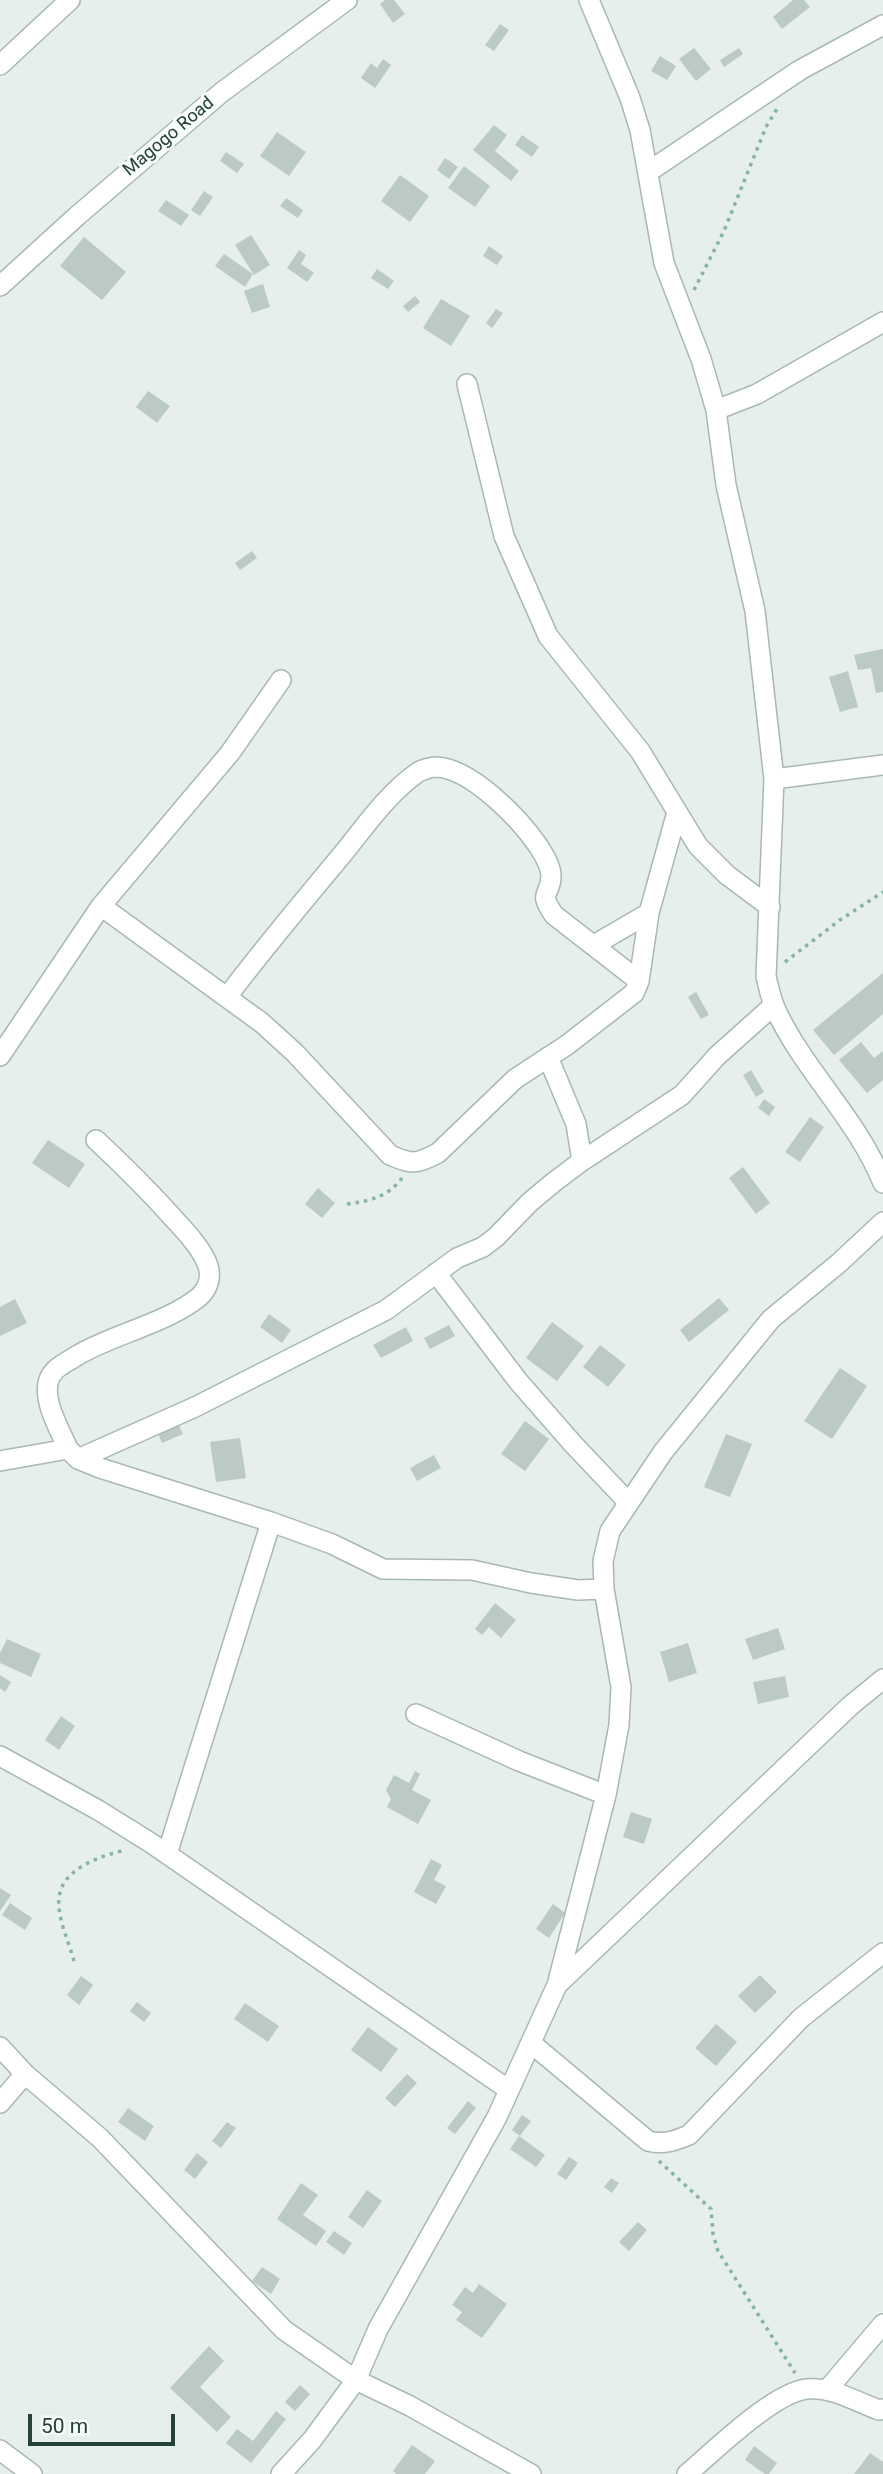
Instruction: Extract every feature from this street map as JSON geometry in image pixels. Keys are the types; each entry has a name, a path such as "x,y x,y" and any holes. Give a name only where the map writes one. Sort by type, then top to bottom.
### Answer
{"street":[{"path":"0,65 70,0"},
{"name":"Magogo Road","path":"0,286 222,92 347,0"},
{"path":"589,0 630,98 640,130 664,263 701,359 716,410 726,485 755,611 774,779 771,907 766,977 784,1027 856,1130 883,1183"},
{"path":"648,172 800,70 883,25"},
{"path":"716,410 757,394 883,322"},
{"path":"467,384 504,536 548,636 640,751 698,846 712,862 771,907"},
{"path":"0,1056 101,906 230,754 281,680"},
{"path":"774,779 883,765"},
{"path":"227,997 267,944 377,812 418,771 435,766 450,769 474,780 497,800 539,847 550,868 552,879 545,896 554,915 639,981"},
{"path":"101,906 262,1023 295,1053 390,1155 409,1164 438,1153 515,1079 634,993 639,981 649,913 677,812"},
{"path":"594,945 649,913"},
{"path":"0,1461 73,1454 195,1407 386,1310 457,1258 496,1237 530,1202 582,1161 682,1094 717,1056 774,1005"},
{"path":"548,1057 576,1124 582,1161"},
{"path":"96,1140 138,1179 194,1241 208,1264 210,1278 199,1297 168,1315 85,1351 53,1370 48,1384 48,1398 73,1454 100,1468 332,1544 383,1569 472,1570 578,1590 604,1589"},
{"path":"281,2474 312,2440 356,2380 378,2329 497,2117 557,1984 606,1795 619,1725 621,1687 604,1589 603,1562 610,1531 663,1452 771,1319 839,1263 883,1222"},
{"path":"436,1273 518,1381 628,1503"},
{"path":"159,1849 271,1522"},
{"path":"557,1984 850,1706 883,1679"},
{"path":"416,1714 606,1795"},
{"path":"0,1755 98,1810 159,1849 509,2090"},
{"path":"531,2043 648,2141 659,2144 672,2142 689,2135 801,2018 883,1954"},
{"path":"0,2047 25,2074 100,2138 284,2330 356,2380 410,2406 531,2474"},
{"path":"0,2103 25,2074"},
{"path":"827,2390 883,2324"},
{"path":"687,2474 770,2405 805,2388 827,2390 882,2411"},
{"path":"0,2450 32,2474"}],"path":[{"path":"684,314 738,200 766,127 779,104"},
{"path":"766,977 840,920 883,892"},
{"path":"347,1204 372,1200 392,1191 409,1164"},
{"path":"74,1961 60,1913 59,1898 68,1876 104,1855 159,1849"},
{"path":"648,2141 663,2166 711,2209 713,2234 718,2251 805,2388"}],"building":[{"path":"385,0 394,0 405,14 393,23 380,4"},
{"path":"793,0 804,0 810,7 782,29 773,17"},
{"path":"500,24 509,30 494,51 485,45"},
{"path":"694,48 711,69 696,81 679,59"},
{"path":"739,48 743,54 724,67 720,60"},
{"path":"660,56 676,66 667,80 651,71"},
{"path":"383,59 391,65 375,88 361,78 371,63 377,68"},
{"path":"494,125 507,135 495,151 519,171 511,181 473,150"},
{"path":"277,132 306,152 289,176 260,156"},
{"path":"522,135 539,147 532,157 515,145"},
{"path":"226,152 244,164 237,173 220,161"},
{"path":"445,158 458,167 449,179 437,170"},
{"path":"464,166 490,186 475,207 448,188"},
{"path":"400,175 429,196 410,222 381,201"},
{"path":"204,191 213,197 200,216 191,210"},
{"path":"286,198 303,210 298,218 280,206"},
{"path":"166,200 189,215 181,226 158,211"},
{"path":"251,235 270,265 254,275 235,245"},
{"path":"84,237 126,272 102,300 60,266"},
{"path":"489,246 503,256 497,265 483,256"},
{"path":"299,250 306,255 301,264 314,273 307,282 287,268"},
{"path":"224,254 253,274 245,287 215,266"},
{"path":"377,269 394,281 388,289 371,278"},
{"path":"263,284 270,307 252,313 244,291"},
{"path":"415,296 420,302 408,312 403,306"},
{"path":"441,299 470,316 451,346 423,328"},
{"path":"496,309 503,313 492,328 486,323"},
{"path":"148,391 170,406 157,423 136,407"},
{"path":"252,551 257,558 240,570 235,563"},
{"path":"883,649 883,692 876,693 871,668 858,670 854,655"},
{"path":"848,671 858,707 840,712 829,677"},
{"path":"883,973 883,1014 834,1055 813,1030"},
{"path":"696,992 709,1015 701,1019 688,997"},
{"path":"861,1042 874,1058 883,1051 883,1080 867,1093 839,1060"},
{"path":"751,1070 764,1092 756,1097 743,1075"},
{"path":"764,1099 775,1107 769,1116 758,1108"},
{"path":"810,1117 824,1127 800,1162 785,1152"},
{"path":"48,1140 85,1164 69,1188 32,1163"},
{"path":"743,1167 770,1203 756,1214 729,1178"},
{"path":"318,1188 335,1203 322,1218 305,1204"},
{"path":"719,1298 729,1310 689,1342 680,1330"},
{"path":"15,1299 27,1323 0,1336 0,1307"},
{"path":"269,1314 291,1330 282,1343 260,1327"},
{"path":"552,1322 584,1346 557,1381 526,1358"},
{"path":"449,1325 455,1336 430,1349 424,1338"},
{"path":"406,1327 413,1341 381,1358 373,1345"},
{"path":"600,1345 626,1365 608,1387 583,1367"},
{"path":"840,1368 867,1386 832,1439 804,1421"},
{"path":"525,1421 549,1439 525,1471 501,1454"},
{"path":"178,1423 183,1434 162,1443 157,1431"},
{"path":"726,1434 752,1444 730,1497 704,1487"},
{"path":"240,1438 246,1478 216,1482 210,1442"},
{"path":"434,1455 441,1468 417,1481 410,1468"},
{"path":"495,1603 516,1620 501,1638 489,1627 482,1635 475,1629"},
{"path":"778,1628 785,1649 753,1660 745,1639"},
{"path":"7,1639 41,1654 31,1677 0,1663 0,1653"},
{"path":"688,1643 697,1673 669,1682 660,1652"},
{"path":"0,1675 11,1682 5,1692 0,1688"},
{"path":"785,1676 789,1697 758,1704 753,1682"},
{"path":"61,1716 75,1726 59,1750 45,1740"},
{"path":"415,1771 420,1774 412,1790 431,1800 418,1824 387,1807 391,1799 386,1790 394,1775 409,1783"},
{"path":"631,1812 652,1819 644,1844 623,1837"},
{"path":"431,1859 442,1865 434,1880 446,1886 436,1904 414,1892"},
{"path":"0,1888 11,1895 0,1911"},
{"path":"10,1903 32,1918 25,1930 2,1915"},
{"path":"553,1904 565,1913 549,1938 536,1929"},
{"path":"760,1975 777,1992 755,2013 738,1996"},
{"path":"81,1976 93,1985 79,2005 67,1995"},
{"path":"137,2002 151,2013 144,2022 130,2011"},
{"path":"245,2003 279,2026 268,2042 234,2019"},
{"path":"716,2024 737,2042 716,2066 695,2048"},
{"path":"368,2027 398,2049 381,2072 351,2050"},
{"path":"407,2074 417,2083 395,2107 385,2098"},
{"path":"468,2101 476,2108 455,2134 447,2128"},
{"path":"128,2108 154,2126 145,2141 118,2122"},
{"path":"522,2115 531,2121 520,2136 512,2130"},
{"path":"227,2122 236,2128 221,2148 212,2141"},
{"path":"519,2136 545,2155 536,2167 510,2149"},
{"path":"197,2153 208,2162 195,2179 184,2170"},
{"path":"569,2157 578,2163 566,2180 557,2174"},
{"path":"611,2178 619,2183 612,2193 604,2187"},
{"path":"301,2183 318,2195 303,2215 326,2231 316,2246 277,2219"},
{"path":"367,2190 382,2201 363,2228 348,2217"},
{"path":"638,2222 647,2230 629,2251 619,2242"},
{"path":"334,2231 352,2243 344,2255 326,2242"},
{"path":"262,2267 280,2279 271,2294 252,2281"},
{"path":"479,2284 507,2304 482,2338 456,2320 462,2312 452,2305 465,2287 473,2293"},
{"path":"209,2346 224,2361 200,2387 231,2417 217,2432 170,2388"},
{"path":"300,2385 310,2394 295,2411 285,2402"},
{"path":"276,2411 286,2419 251,2463 226,2443 237,2429 253,2441"},
{"path":"412,2445 435,2461 425,2474 396,2474 393,2471"},
{"path":"754,2446 777,2463 769,2474 745,2460"},
{"path":"870,2453 883,2462 883,2474 854,2474"}]}
